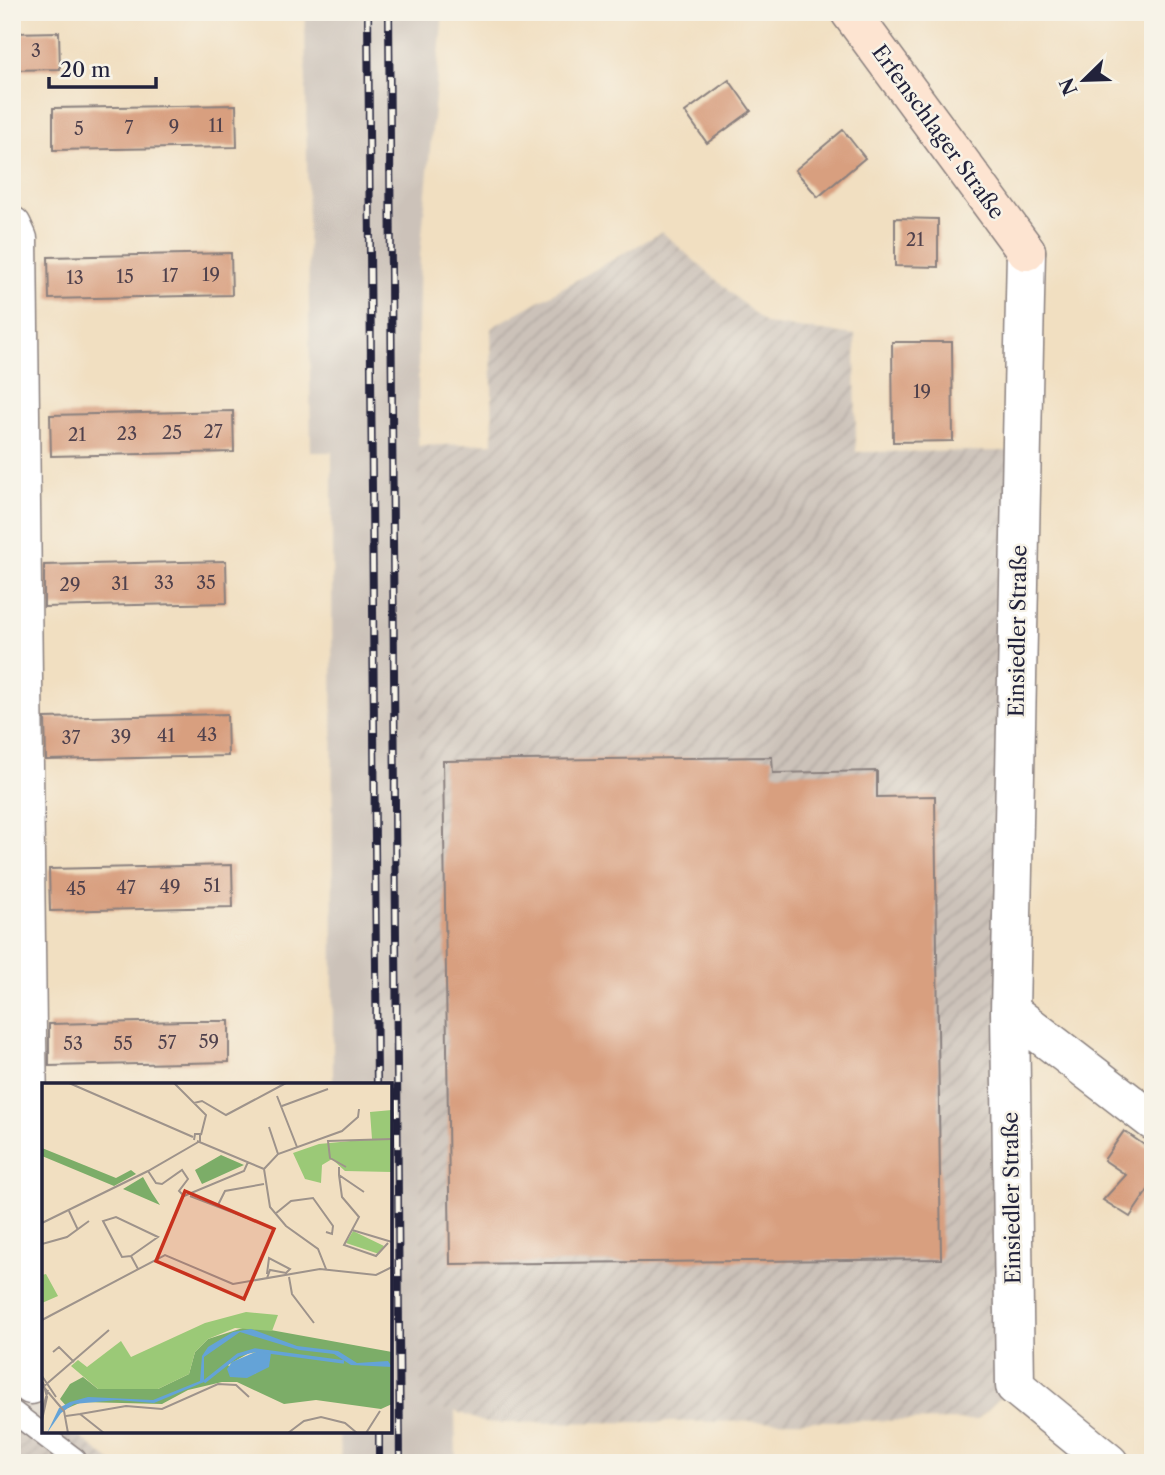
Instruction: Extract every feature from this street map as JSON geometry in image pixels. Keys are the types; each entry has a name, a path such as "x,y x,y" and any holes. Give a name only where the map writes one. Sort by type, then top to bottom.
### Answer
{"main road":[{"name":"Erfenschlager Straße","path":"850,12 1026,251"}],"street":[{"path":"12,226 18,239 22,1398"},
{"name":"Einsiedler Straße","path":"1026,251 1010,1011 1015,1386 1110,1463"},
{"path":"1010,1011 1153,1121"}],"lane":[{"path":"22,1398 42,1421"},
{"path":"52,1433 75,1459 75,1463"}],"shaded area":[{"path":"305,12 443,12 420,256 418,325 421,1409 455,1411 456,1463 341,1463 340,1433 392,1433 392,1083 333,1083 332,452 311,452"},
{"path":"662,232 766,324 855,335 856,452 1017,451 1012,1386 977,1420 485,1423 455,1411 421,1410 418,446 493,443 491,328"},
{"path":"12,1385 42,1408 42,1433 75,1433 113,1463 12,1463"}],"building":[{"path":"59,32 60,69 12,70 12,33"},
{"path":"729,80 751,111 707,143 685,112"},
{"path":"236,105 237,147 53,150 53,108"},
{"path":"843,130 865,158 818,197 795,170"},
{"path":"895,218 938,219 938,267 895,266"},
{"path":"231,253 232,295 49,299 48,257"},
{"path":"892,342 952,342 953,441 893,442"},
{"path":"233,411 234,452 51,456 50,415"},
{"path":"226,561 227,603 44,607 44,565"},
{"path":"227,714 228,756 46,760 45,718"},
{"path":"772,757 773,773 877,771 877,797 935,796 941,1259 450,1264 443,761"},
{"path":"232,865 233,907 50,911 49,869"},
{"path":"229,1021 229,1062 49,1066 49,1024"},
{"path":"1124,1131 1150,1149 1153,1145 1153,1193 1148,1190 1130,1217 1103,1200 1126,1175 1104,1160"}],"railway":[{"path":"368,12 377,1083"},
{"path":"389,12 400,1463"},
{"path":"379,1433 379,1463"}]}
